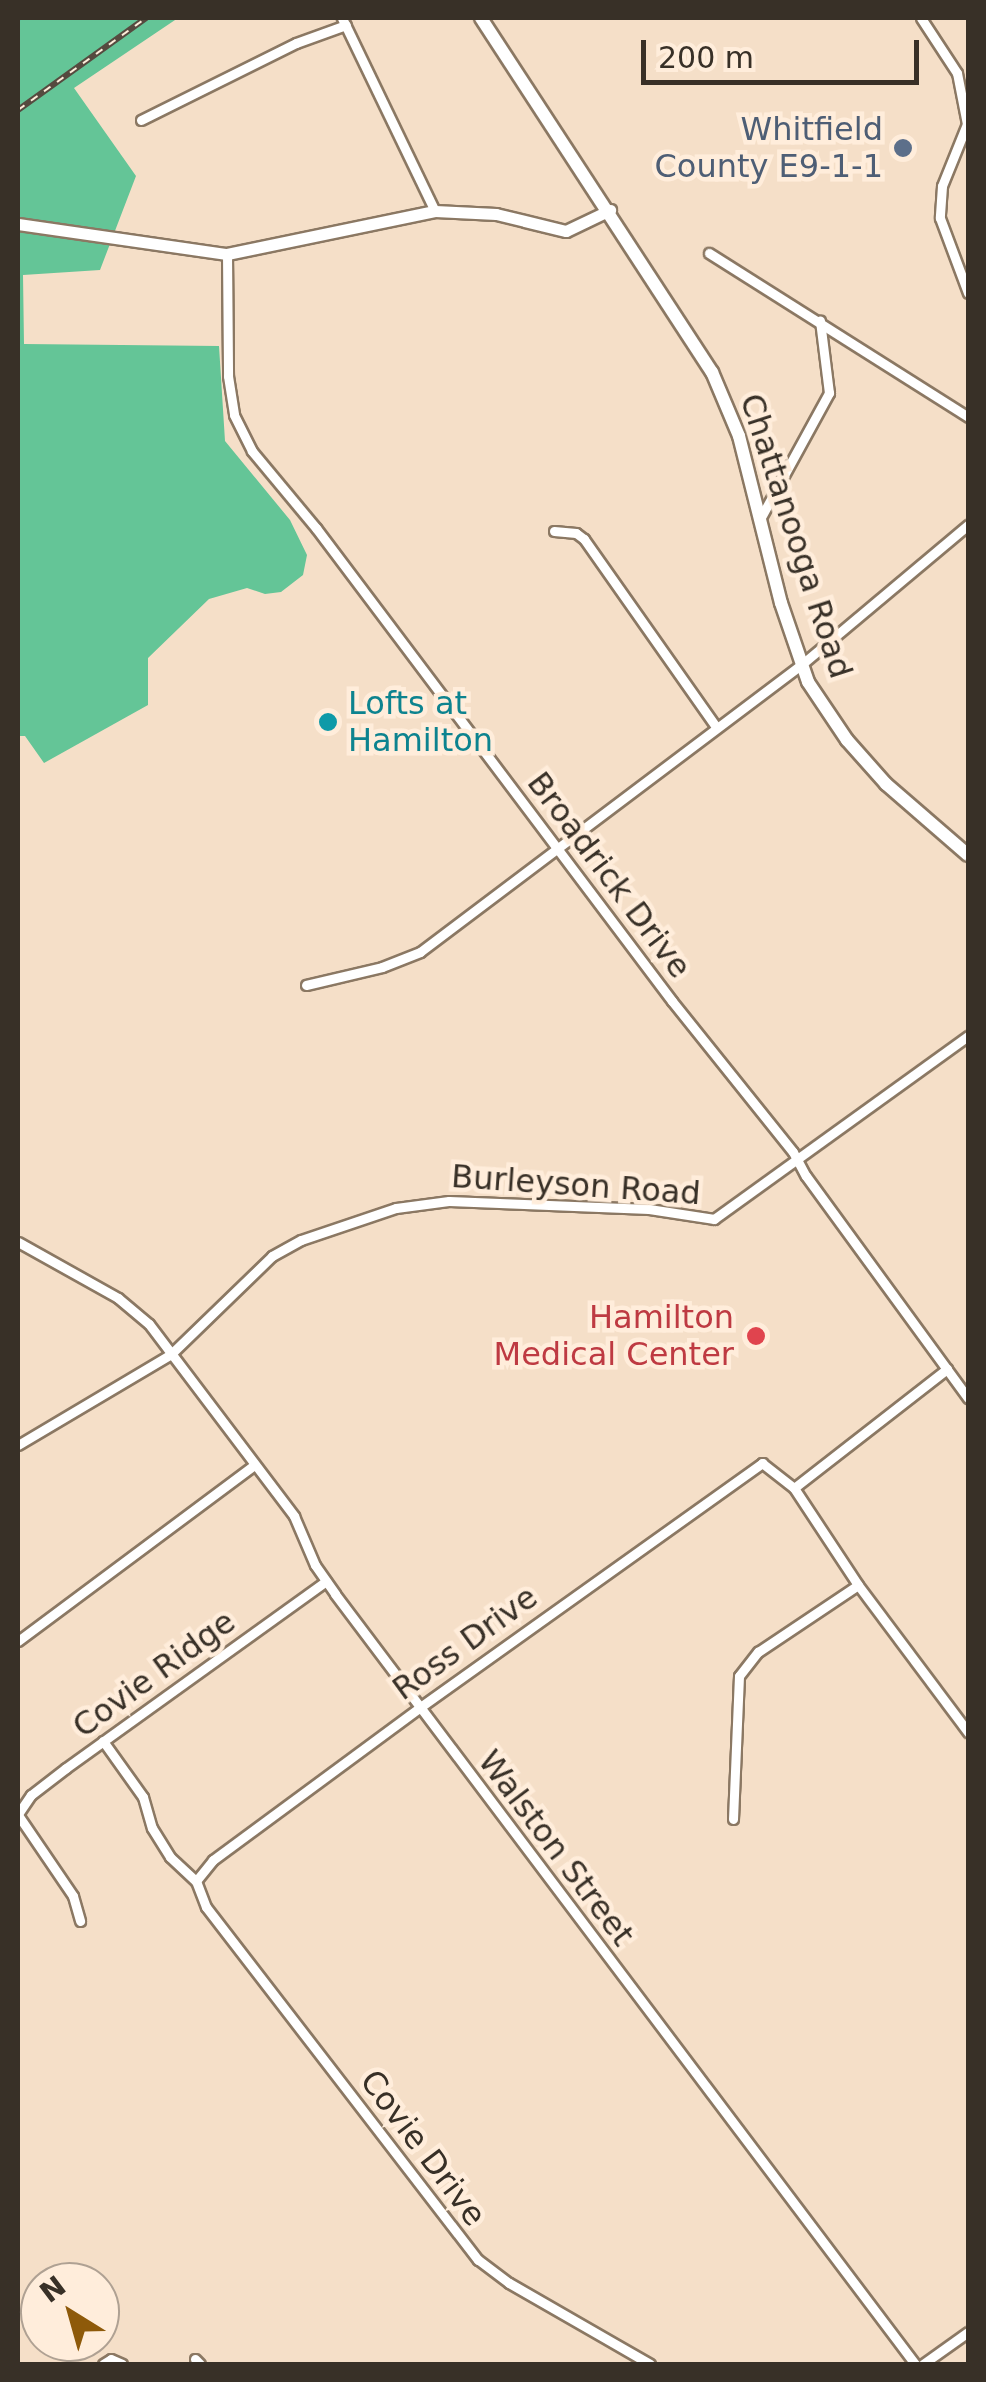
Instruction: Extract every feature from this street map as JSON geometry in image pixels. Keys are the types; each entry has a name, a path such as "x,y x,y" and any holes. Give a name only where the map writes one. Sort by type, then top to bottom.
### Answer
{"main road":[{"name":"Chattanooga Road","path":"481,18 610,210 712,372 739,436 801,664 848,741 886,784 968,855"}],"street":[{"path":"921,18 957,74 967,124 964,142 942,186 940,218 968,293"},
{"path":"142,120 344,21 435,211"},
{"path":"18,224 228,254 435,211 496,214 566,231 610,210"},
{"path":"709,252 968,417"},
{"name":"Broadrick Drive","path":"228,254 228,376 234,415 252,451 798,1161 968,1398"},
{"path":"760,519 829,393 820,322"},
{"path":"306,985 378,968 420,952 801,664 968,525"},
{"path":"554,532 576,533 584,539 716,727"},
{"name":"Burleyson Road","path":"18,1445 171,1354 272,1256 303,1240 396,1208 449,1201 649,1208 714,1219 968,1036"},
{"name":"Walston Street","path":"18,1242 118,1298 149,1324 294,1516 326,1581 419,1708 915,2364"},
{"path":"947,1368 794,1488 858,1585 968,1732"},
{"name":"Ross Drive","path":"196,1881 214,1860 419,1708 762,1463 794,1488"},
{"path":"18,1641 254,1465"},
{"name":"Covie Ridge","path":"80,1920 73,1896 18,1814 31,1795 326,1581"},
{"path":"733,1819 740,1676 758,1652 858,1585"},
{"path":"103,1741 143,1797 152,1828 170,1856 196,1881"},
{"name":"Covie Drive","path":"196,1881 206,1907 478,2260 496,2275 650,2364"},
{"path":"923,2364 968,2332"},
{"path":"103,2364 111,2360 122,2364"}],"green space":[{"path":"18,18 178,18 74,88 136,176 100,270 23,275 24,344 219,346 225,441 290,520 307,555 303,575 281,592 265,594 247,588 209,599 148,658 148,705 44,763 25,736 18,736"}],"railway":[{"path":"18,110 146,18"}],"place":[{"name":"Whitfield County E9-1-1","path":"903,148"},
{"name":"Lofts at Hamilton","path":"328,722"},
{"name":"Hamilton Medical Center","path":"756,1336"}]}
